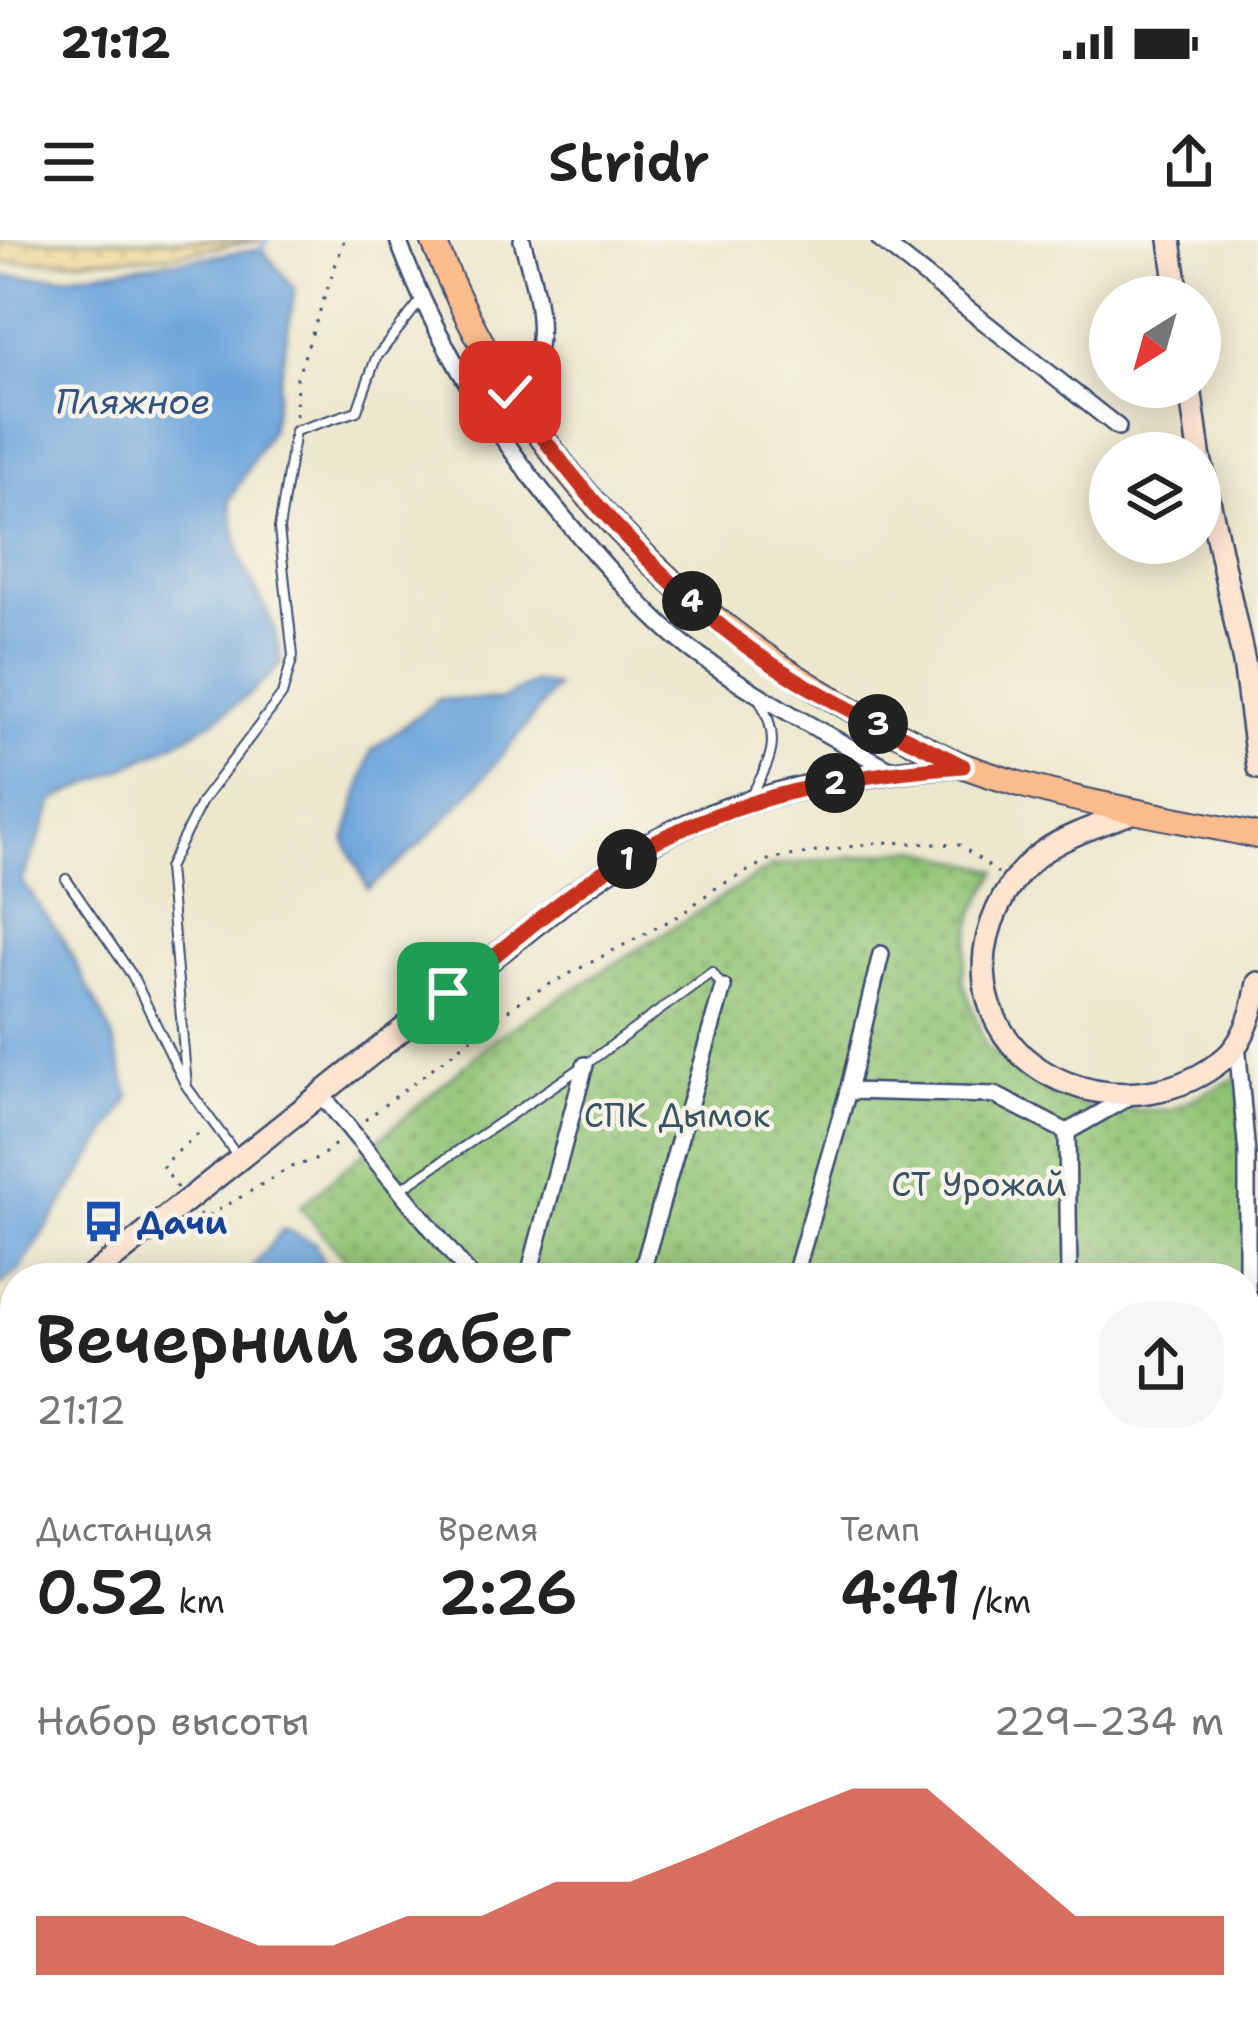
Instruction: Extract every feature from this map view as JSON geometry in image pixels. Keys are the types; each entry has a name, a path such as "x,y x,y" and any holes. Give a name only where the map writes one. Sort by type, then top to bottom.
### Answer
{"main road":[{"path":"433,240 454,294 510,392 592,504 650,565 748,648 848,709 963,766 1042,791 1258,836"},
{"path":"1170,240 1175,276"},
{"path":"1221,554 1244,662 1258,768"},
{"path":"108,1263 576,892 656,841 747,802 893,771 963,766"},
{"path":"1138,810 1042,852 1012,885 988,923 987,1006 1005,1040 1035,1067 1079,1088 1134,1094 1186,1084 1229,1054 1253,1012 1258,983"}],"street":[{"path":"398,240 461,377 502,440 623,585 692,651 893,771"},
{"path":"510,392 531,372 538,351 538,303 522,240"},
{"path":"880,240 1118,427"},
{"path":"798,1263 881,954"},
{"path":"644,1263 723,987"},
{"path":"1237,1041 1247,1154 1247,1263"},
{"path":"532,1263 585,1065"},
{"path":"848,1091 995,1095 1067,1132"},
{"path":"321,1094 460,1263"},
{"path":"1067,1132 1134,1094"},
{"path":"1067,1132 1069,1263"}],"lane":[{"path":"187,1087 169,868 202,801 282,695 293,656 279,529 295,431 357,411 376,358 423,298"},
{"path":"747,686 763,704 773,734 770,762 747,802"},
{"path":"66,879 132,975 187,1087 241,1160"},
{"path":"401,1189 712,972 723,987"}],"path":[{"path":"295,431 297,378 344,240"},
{"path":"213,1123 161,1165 204,1219 291,1167 318,1159 524,998 646,934 770,859 881,842 960,845 1012,885"}],"sand":[{"path":"0,240 263,240 164,256 0,263"}],"green space":[{"name":"СПК Дымок","path":"918,849 998,871 974,912 962,979 986,1047 1038,1088 1097,1110 1170,1110 1239,1076 1247,1263 348,1263 300,1207 500,1035 772,866"}],"water":[{"name":"Пляжное","path":"262,249 295,289 271,429 229,501 242,562 274,626 281,664 257,688 204,726 55,800 22,881 64,941 111,1032 130,1098 24,1263 0,1263 0,277 68,276"},
{"path":"534,682 556,686 469,794 368,889 345,841 371,751 439,699 500,700"},
{"path":"283,1229 315,1243 324,1263 256,1263"}],"waterway":[{"path":"258,253 268,240"}],"place":[{"name":"Дачи","path":"103,1222"}],"route":[{"path":"448,993 576,892 656,841 747,802 893,771 963,766 848,709 748,648 650,565 592,504 510,392"}],"park label":[{"name":"СТ Урожай","path":"979,1184"}]}
